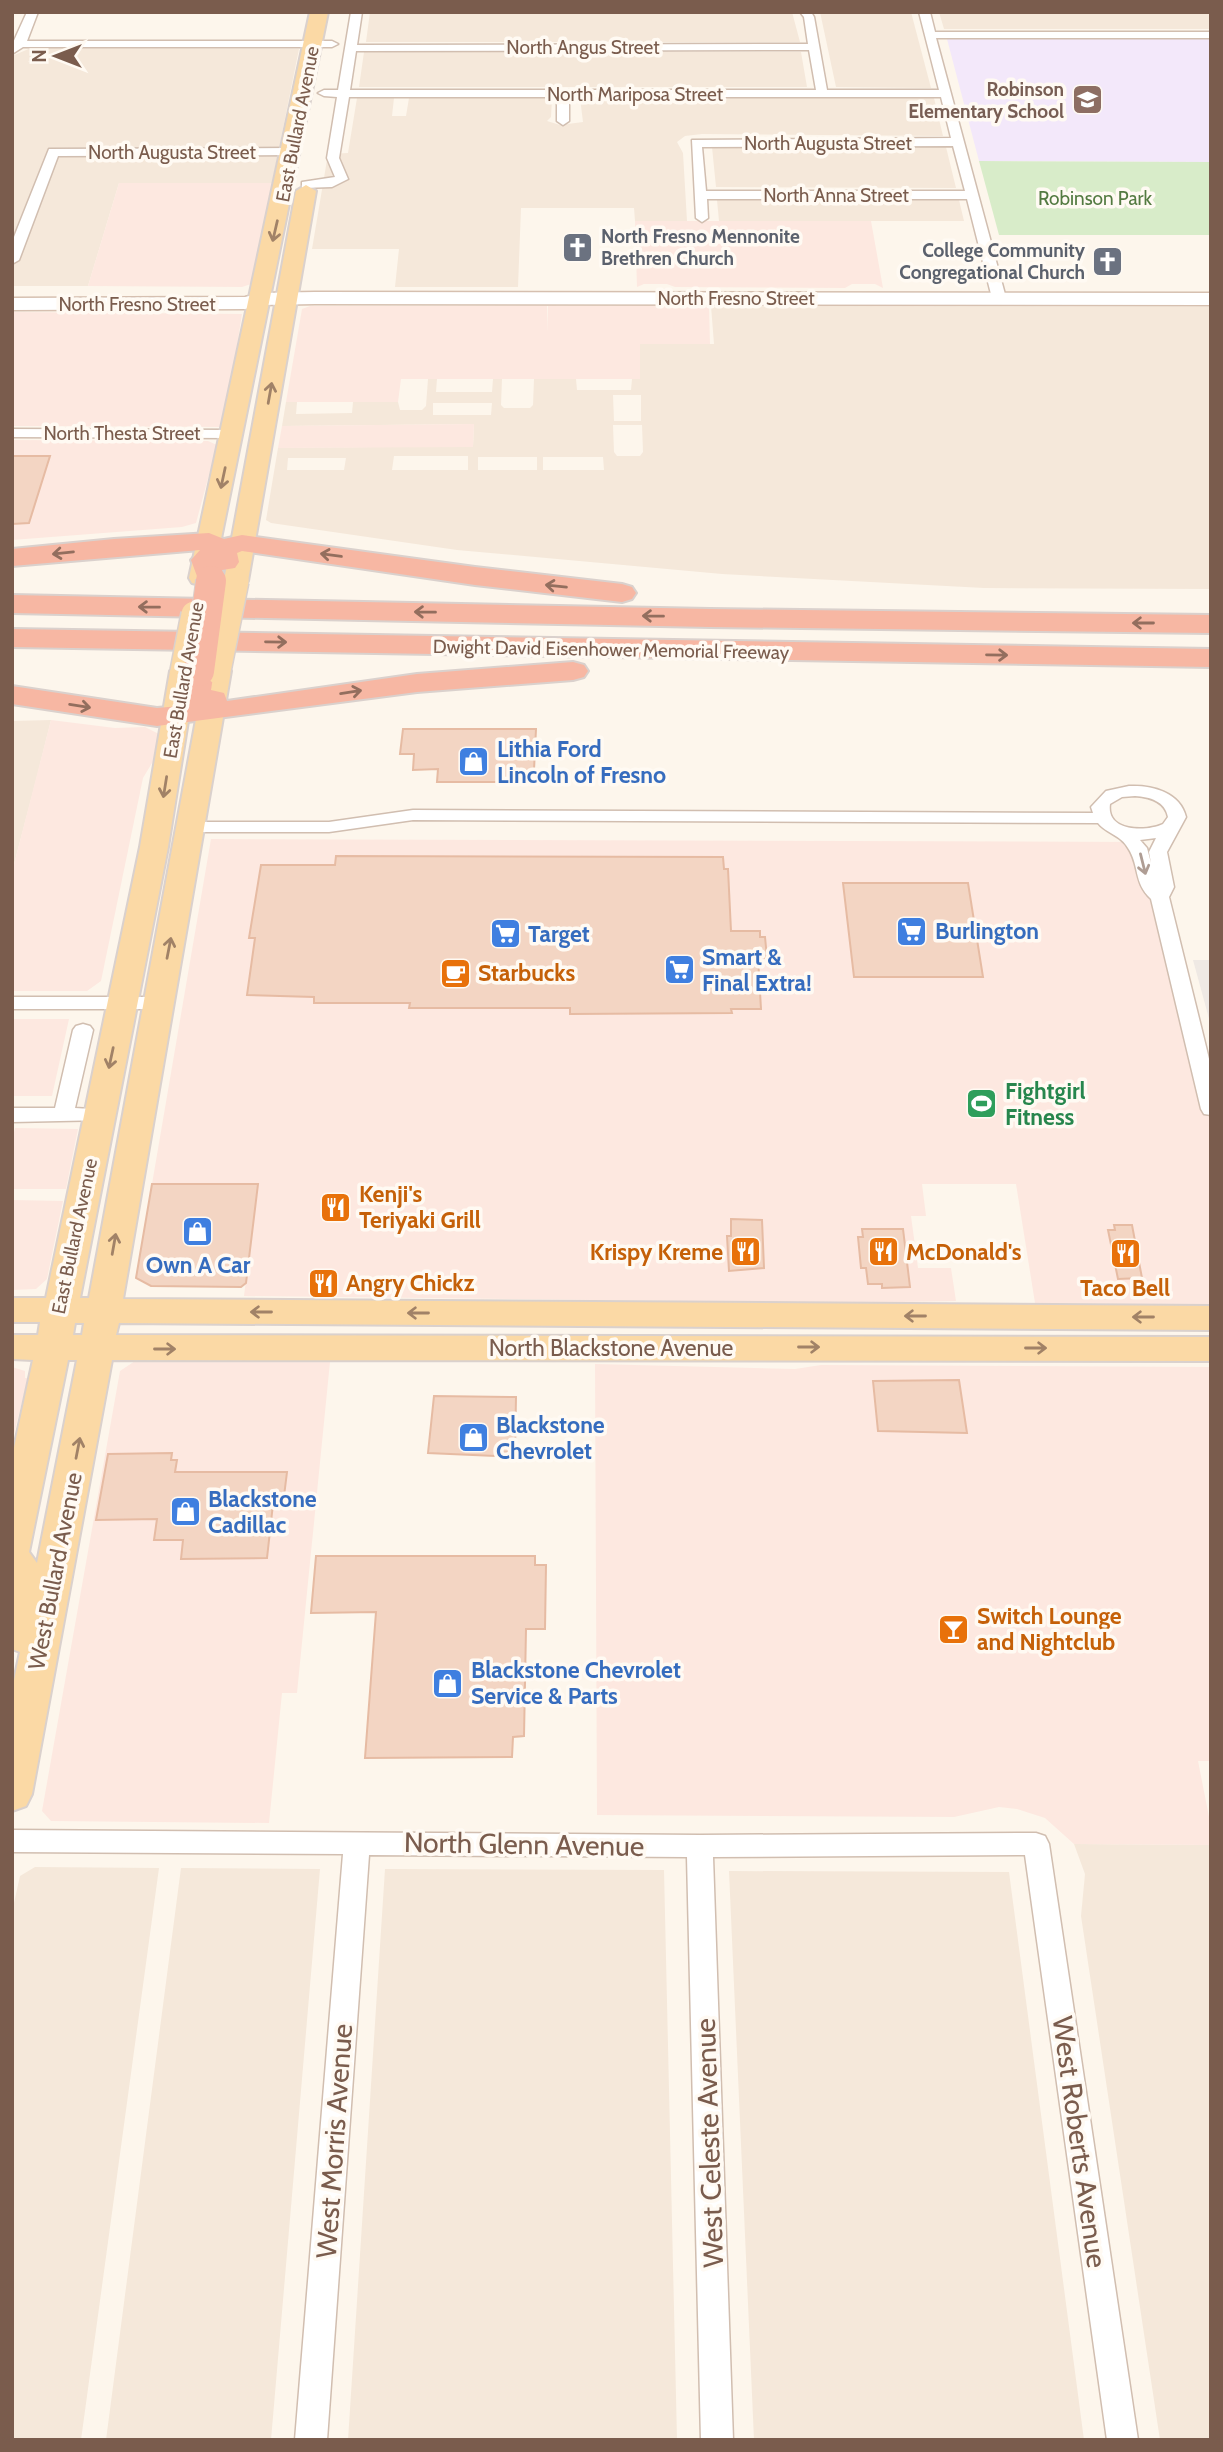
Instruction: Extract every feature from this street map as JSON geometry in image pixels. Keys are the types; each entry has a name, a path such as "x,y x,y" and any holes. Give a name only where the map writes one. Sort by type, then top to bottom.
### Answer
{"highway":[{"path":"12,558 126,546 218,564 947,615 990,622"},
{"path":"203,690 206,606 218,564"},
{"name":"Dwight David Eisenhower Memorial Freeway","path":"12,604 1211,624"},
{"name":"Dwight David Eisenhower Memorial Freeway","path":"12,638 928,655 1211,657"},
{"path":"12,695 157,717 203,690 417,682 651,665 928,655"}],"main road":[{"name":"East Bullard Avenue","path":"218,564 232,433 256,313 330,83 332,45 319,12"},
{"name":"East Bullard Avenue","path":"218,564 287,299 306,185 305,155 336,23"},
{"name":"North Fresno Street","path":"12,294 247,295 261,299"},
{"name":"North Fresno Street","path":"12,304 245,303 261,299 1211,299"},
{"name":"East Bullard Avenue","path":"97,1349 191,827 203,690"},
{"name":"East Bullard Avenue","path":"51,1348 157,835 203,690"},
{"name":"North Blackstone Avenue","path":"12,1310 1211,1318"},
{"path":"315,1350 454,1333 572,1331 590,1326 601,1315"},
{"path":"626,1347 630,1338 648,1331 774,1330 799,1316"},
{"name":"North Blackstone Avenue","path":"12,1348 1211,1349"},
{"name":"West Bullard Avenue","path":"12,1548 51,1348"},
{"name":"West Bullard Avenue","path":"12,1794 97,1349"},
{"path":"12,1559 21,1565 28,1581 12,1686 24,1732"}],"street":[{"path":"16,48 33,12"},
{"path":"306,185 332,183 342,179 333,158 330,83 332,45 357,12"},
{"path":"805,12 822,94"},
{"path":"924,12 999,298"},
{"path":"931,35 1211,35"},
{"name":"North Angus Street","path":"16,48 332,45 814,47"},
{"name":"North Mariposa Street","path":"330,83 564,94 947,94"},
{"path":"564,94 564,121"},
{"name":"North Augusta Street","path":"700,195 696,143 960,142"},
{"name":"North Augusta Street","path":"12,260 54,152 305,155"},
{"name":"North Anna Street","path":"700,195 973,194"},
{"path":"700,195 702,218"},
{"name":"North Thesta Street","path":"12,433 232,433"},
{"path":"1102,818 1100,807 1109,796 1129,790 1153,793 1171,803 1177,817 1158,852 1165,887 1160,897"},
{"path":"191,827 329,827 413,815 1102,818 1124,832 1148,835 1170,828"},
{"path":"1124,832 1141,853 1149,887 1160,897 1211,1109"},
{"path":"12,1003 158,1003"},
{"path":"64,1115 83,1030"},
{"path":"12,1115 100,1115"},
{"name":"North Glenn Avenue","path":"12,1841 700,1846 1037,1844"},
{"name":"West Morris Avenue","path":"311,2440 357,1843"},
{"name":"West Roberts Avenue","path":"1037,1844 1124,2440"},
{"name":"West Celeste Avenue","path":"700,1846 717,2440"}],"shaded area":[{"path":"370,12 792,12 800,42 366,42"},
{"path":"820,12 911,12 931,88 836,87"},
{"path":"939,12 1211,12 1211,29 944,29"},
{"name":"Robinson Elementary School","path":"947,39 1211,39 1211,162 979,161"},
{"path":"31,48 299,49 272,183 119,183 88,286 12,286 12,56"},
{"path":"364,52 801,52 807,87 359,87"},
{"path":"357,98 394,98 392,116 406,116 409,98 548,98 552,99 551,117 547,121 560,125 583,122 580,98 934,98 943,136 685,136 677,142 683,153 687,221 635,221 634,208 521,208 518,287 395,287 399,249 312,249 328,154 348,153"},
{"path":"712,147 946,147 956,188 716,187"},
{"path":"119,183 272,183 251,284 242,287 88,286"},
{"path":"717,200 959,200 964,221 719,221"},
{"path":"635,221 871,221 883,288 875,284 852,284 845,288 675,287 667,284 644,284 637,287"},
{"path":"310,306 547,306 547,332 548,306 709,306 710,344 640,344 640,379 401,379 398,402 286,402 302,309"},
{"path":"711,306 1211,307 1211,589 984,588 722,574 457,550 271,523 266,520 278,448 473,446 474,424 282,426 286,402 297,402 296,414 352,413 353,402 398,402 400,410 422,410 426,406 428,379 437,379 436,392 492,392 493,379 502,379 501,405 504,408 530,408 533,405 534,379 576,379 577,390 631,390 632,379 640,379 639,344 714,344","holes":["613,395 641,395 641,421 614,421","433,403 492,403 491,415 433,415","613,425 642,425 643,452 640,456 617,456 614,452","394,456 468,456 468,470 392,470","478,457 537,457 537,470 478,470","543,457 603,457 604,470 543,470","288,458 346,458 344,470 287,470"]},
{"path":"12,312 242,314 224,427 12,426"},
{"path":"474,424 473,447 278,448 282,426"},
{"path":"12,440 208,441 217,445 196,523 182,527 12,540"},
{"path":"51,720 35,784 12,872 12,721"},
{"path":"51,720 115,728 145,727 159,734 155,758 143,778 101,981 87,991 12,991 12,872"},
{"path":"211,839 1138,842 1211,1125 1211,1305 1035,1303 1016,1184 922,1184 926,1216 911,1216 918,1268 951,1268 956,1301 845,1303 244,1296 258,1184 152,1184"},
{"path":"1193,960 1211,960 1211,1026"},
{"path":"12,1019 69,1019 52,1096 12,1096"},
{"path":"15,1128 78,1129 66,1189 12,1189 12,1140"},
{"path":"12,1200 63,1201 47,1279 36,1289 12,1290"},
{"path":"135,1361 330,1362 297,1693 282,1693 269,1823 51,1821 42,1811 120,1371"},
{"path":"595,1364 795,1369 821,1365 1211,1367 1211,1761 1198,1761 1211,1827 1211,1845 1074,1844 1045,1818 1017,1809 999,1807 954,1817 597,1815"},
{"path":"12,1367 25,1371 25,1378 28,1378 12,1442"},
{"path":"1074,1844 1211,1845 1211,2440 1160,2440 1081,1916 1085,1874"},
{"path":"35,1867 159,1868 81,2440 12,2440 12,1912 20,1876"},
{"path":"181,1868 320,1869 271,2440 106,2440"},
{"path":"385,1869 664,1870 677,2440 348,2440"},
{"path":"729,1871 1009,1872 1084,2440 754,2440"}],"green space":[{"name":"Robinson Park","path":"979,161 1211,162 1211,235 999,235"}],"building":[{"path":"12,456 50,456 29,523 12,524"},
{"name":"Lithia Ford Lincoln of Fresno","path":"403,729 536,729 534,770 509,771 508,782 437,782 438,769 413,770 414,754 400,754"},
{"name":"Target","path":"336,856 723,857 724,869 728,869 731,931 760,931 760,937 765,937 767,958 758,958 761,1009 731,1009 732,1013 570,1014 570,1008 409,1008 410,1003 314,1003 314,997 247,995 255,938 249,938 261,865 335,865"},
{"name":"Burlington","path":"843,883 968,883 983,977 854,977"},
{"name":"Own A Car","path":"152,1184 258,1184 246,1283 241,1287 151,1286 136,1278"},
{"name":"Krispy Kreme","path":"731,1219 762,1220 764,1268 729,1271 727,1236 731,1236"},
{"name":"Taco Bell","path":"1114,1225 1132,1225 1142,1278 1118,1279 1108,1230 1115,1230"},
{"name":"McDonald's","path":"862,1229 903,1229 910,1287 882,1288 882,1284 868,1284 866,1268 861,1268 858,1237 863,1237"},
{"path":"959,1380 967,1433 878,1431 873,1381"},
{"name":"Blackstone Chevrolet","path":"434,1396 516,1397 515,1452 496,1453 495,1456 428,1453"},
{"name":"Blackstone Cadillac","path":"172,1453 171,1460 177,1460 175,1472 287,1472 283,1504 273,1504 267,1558 181,1559 183,1540 154,1540 157,1519 96,1520 108,1454"},
{"name":"Blackstone Chevrolet Service & Parts","path":"316,1556 535,1556 535,1565 546,1565 545,1629 526,1629 524,1736 513,1737 512,1757 365,1758 376,1612 311,1613"}],"place":[{"name":"Robinson Elementary School","path":"1087,100"},
{"name":"North Fresno Mennonite Brethren Church","path":"578,247"},
{"name":"College Community Congregational Church","path":"1108,261"},
{"name":"Lithia Ford Lincoln of Fresno","path":"474,762"},
{"name":"Burlington","path":"912,931"},
{"name":"Target","path":"505,934"},
{"name":"Smart & Final Extra!","path":"679,970"},
{"name":"Starbucks","path":"455,973"},
{"name":"Fightgirl Fitness","path":"982,1104"},
{"name":"Kenji's Teriyaki Grill","path":"336,1207"},
{"name":"Own A Car","path":"198,1231"},
{"name":"Krispy Kreme","path":"746,1252"},
{"name":"McDonald's","path":"883,1252"},
{"name":"Taco Bell","path":"1125,1254"},
{"name":"Angry Chickz","path":"323,1283"},
{"name":"Blackstone Chevrolet","path":"473,1438"},
{"name":"Blackstone Cadillac","path":"185,1512"},
{"name":"Switch Lounge and Nightclub","path":"954,1629"},
{"name":"Blackstone Chevrolet Service & Parts","path":"448,1683"}]}
